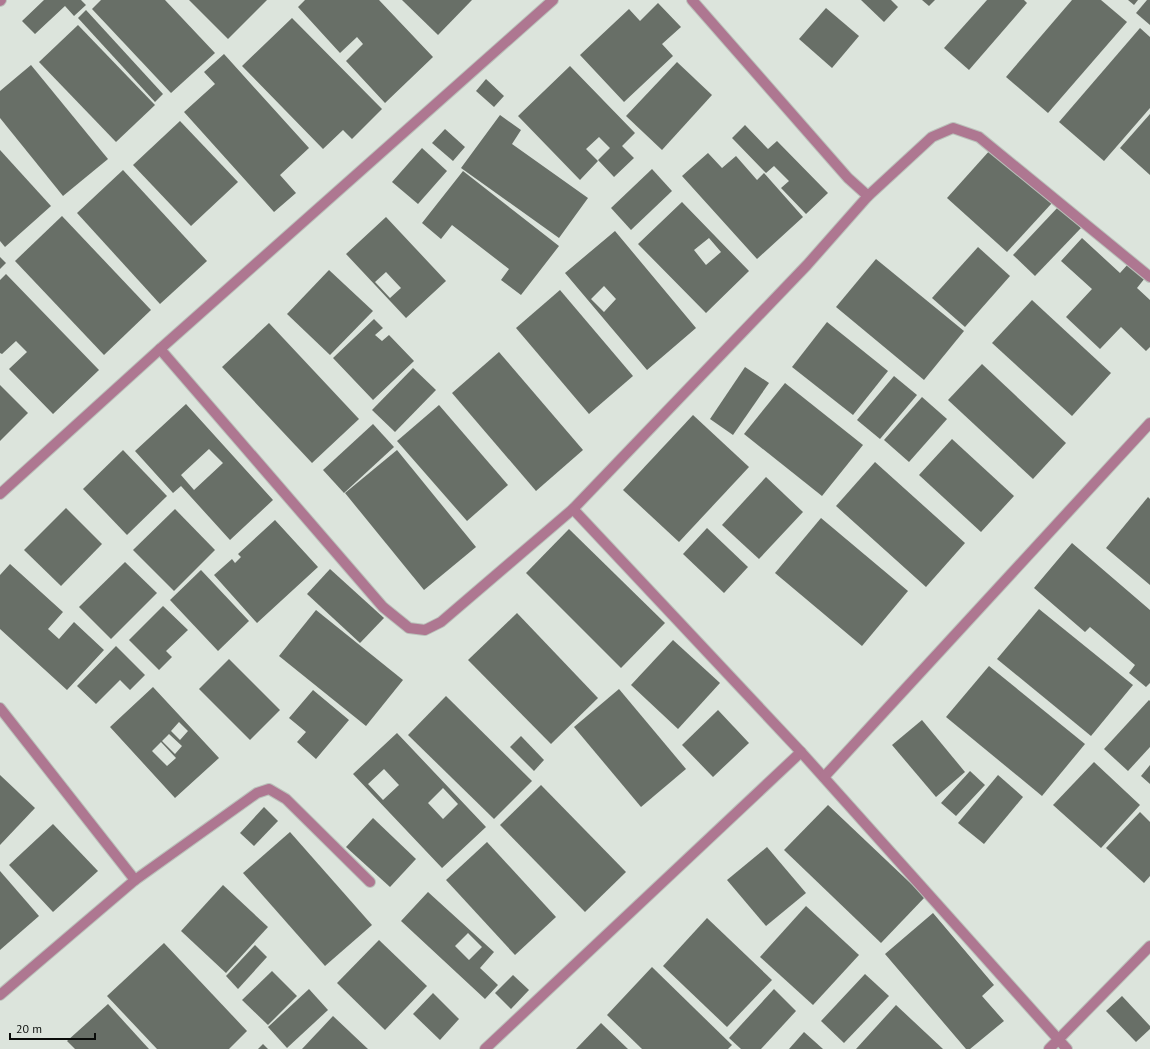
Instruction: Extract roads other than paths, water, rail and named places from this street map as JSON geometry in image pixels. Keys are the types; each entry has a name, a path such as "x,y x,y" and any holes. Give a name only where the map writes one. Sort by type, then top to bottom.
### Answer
{"street":[{"path":"0,494 160,349 553,0"},
{"path":"692,0 848,178 868,196"},
{"path":"160,349 383,607 409,628 425,630 441,622 573,509 807,265 868,196 932,137 953,128 979,136 1150,277"},
{"path":"824,777 1150,423"},
{"path":"573,509 824,777 1067,1049"},
{"path":"0,708 134,880"},
{"path":"485,1049 801,752"},
{"path":"0,995 134,880 257,793 269,790 286,799 370,882"},
{"path":"1049,1049 1150,946"}]}
